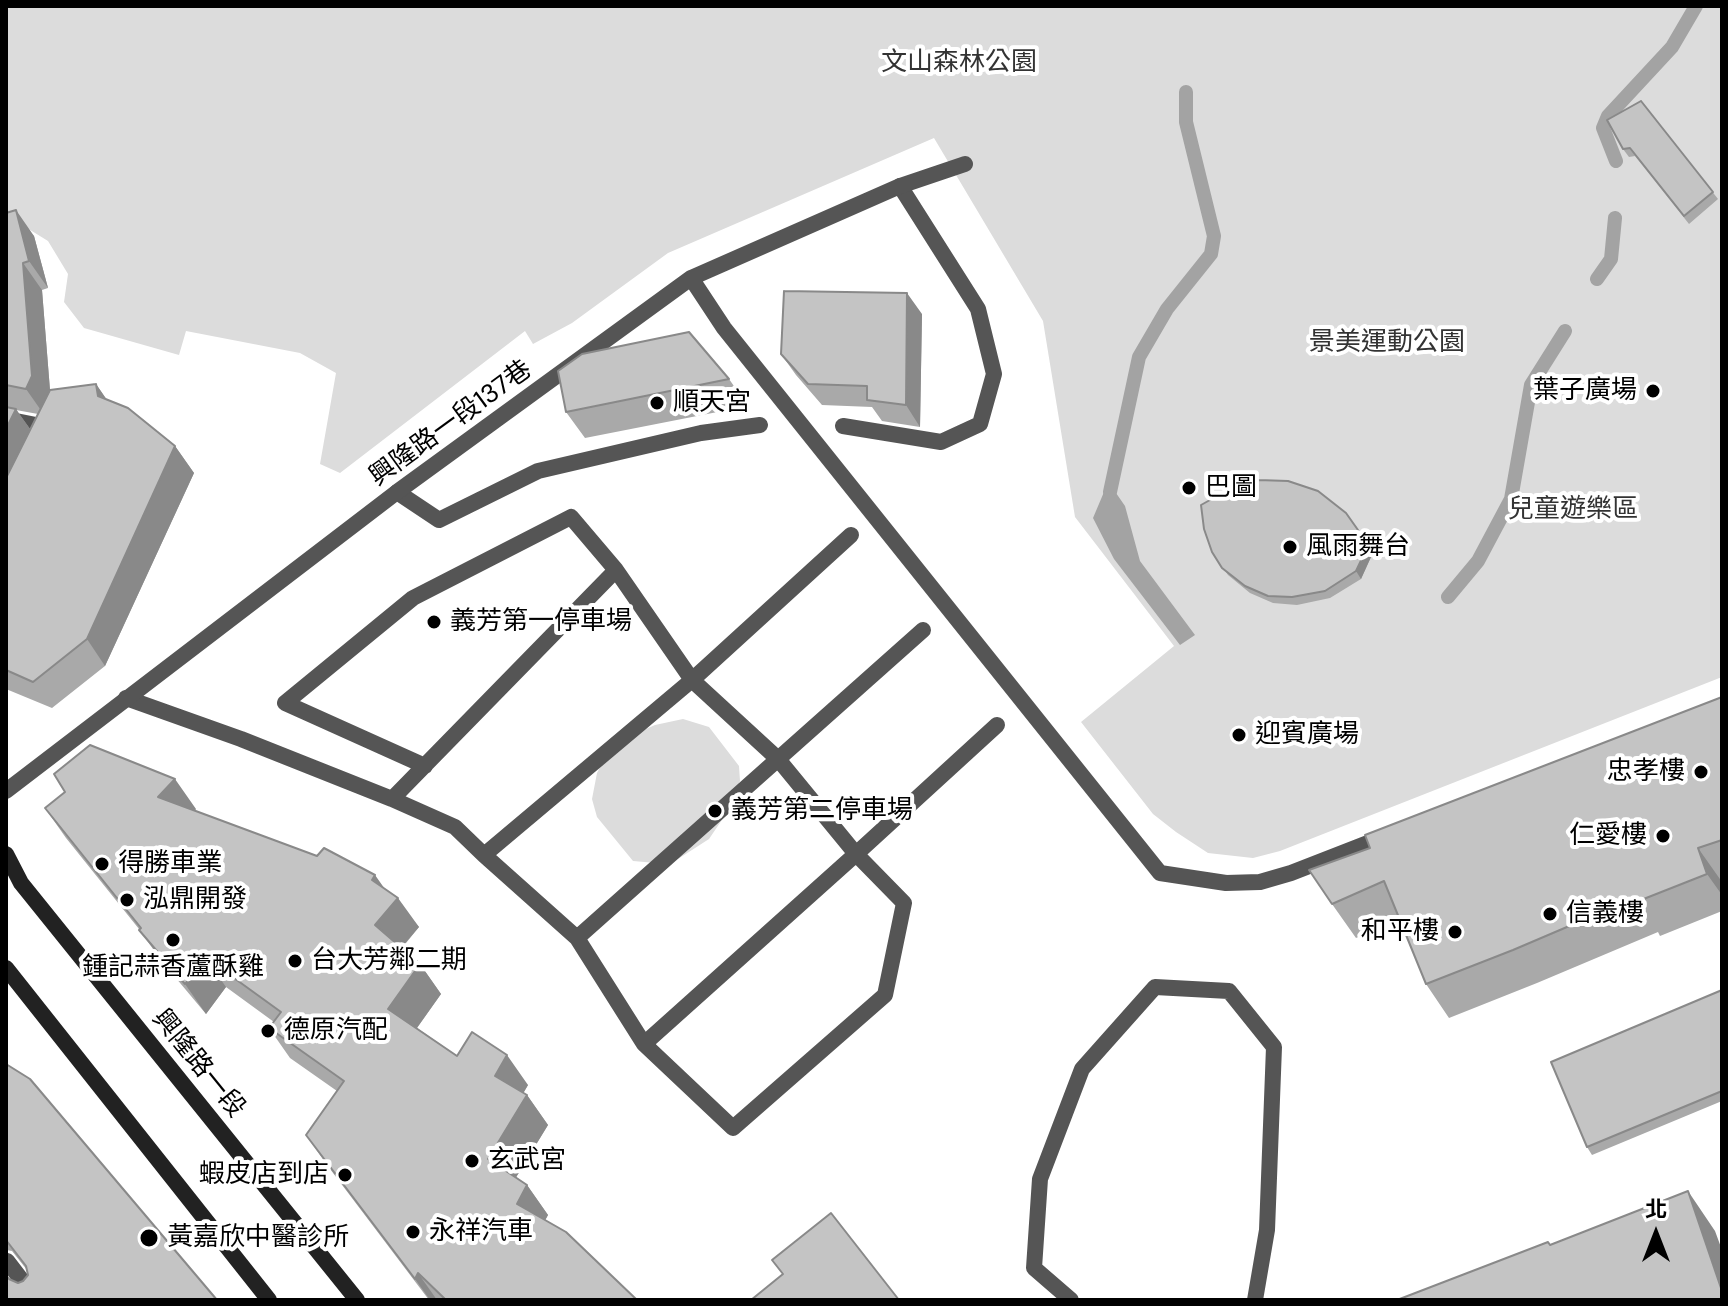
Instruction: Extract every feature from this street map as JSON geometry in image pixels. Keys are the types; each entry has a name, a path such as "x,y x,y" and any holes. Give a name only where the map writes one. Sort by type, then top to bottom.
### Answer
{"main road":[{"name":"興隆路一段","path":"6,854 21,883 357,1300"},
{"path":"6,968 269,1300"}],"street":[{"name":"興隆路一段137巷","path":"6,791 397,492 691,278 900,186 965,164"},
{"path":"843,426 941,442 980,424 994,374 978,309 900,186"},
{"path":"691,278 724,328 1160,873 1226,883 1260,882 1396,832"},
{"path":"6,419 50,429"},
{"path":"397,492 439,520 538,471 701,433 760,425"},
{"path":"126,698 241,739 455,827 577,938 644,1044 733,1128 885,995 904,903 856,854 778,759 692,680 616,570 571,517 413,598 285,703 425,766"},
{"path":"484,855 692,680 851,535"},
{"path":"392,799 616,570"},
{"path":"577,938 923,630"},
{"path":"644,1044 997,725"},
{"path":"1071,1300 1034,1268 1040,1179 1082,1069 1155,987 1229,991 1274,1047 1267,1230 1255,1300"},
{"path":"7,1261 37,1300"}],"green space":[{"name":"景美運動公園","path":"6,6 1722,6 1722,677 1280,851 1253,858 1208,853 1153,814 1081,722 1174,646 1075,517 1043,321 934,138 668,253 572,323 533,344 525,331 340,473 320,464 336,373 300,353 186,331 179,355 84,328 64,302 68,274 48,241 14,220 6,211"},
{"path":"683,719 709,727 739,766 740,781 730,808 709,839 678,859 656,863 633,861 597,817 592,799 597,773 607,754 623,739 655,725"}],"shaded area":[{"path":"1104,492 1116,493 1125,506 1140,561 1195,635 1180,645 1114,559 1093,518"}],"building":[{"path":"1641,101 1713,192 1684,216 1630,148 1623,149 1607,120"},
{"path":"16,210 29,261 23,263 32,376 26,389 6,385 6,213"},
{"path":"784,291 907,293 906,405 867,400 867,386 808,384 781,354"},
{"path":"689,332 729,379 566,412 558,371 582,354"},
{"path":"96,384 98,396 128,408 175,446 87,639 33,682 6,670 6,478 50,390"},
{"path":"6,407 16,409 6,429"},
{"name":"風雨舞台","path":"1258,480 1288,481 1318,491 1346,513 1358,530 1366,550 1356,571 1325,591 1292,597 1268,596 1245,586 1222,568 1204,529 1201,505 1237,485"},
{"path":"1722,697 1722,840 1698,848 1707,874 1636,902 1635,898 1426,984 1384,881 1332,904 1309,870 1370,848 1365,835"},
{"path":"90,745 175,779 158,797 317,856 324,848 375,875 372,880 398,898 375,925 420,964 388,1009 457,1056 472,1032 507,1055 495,1076 527,1095 488,1159 527,1185 517,1204 566,1232 637,1300 446,1300 418,1273 415,1279 306,1135 344,1081 269,1028 281,1012 205,957 185,984 45,808 65,792 54,774"},
{"path":"1722,990 1722,1091 1587,1147 1551,1062"},
{"path":"6,1064 30,1079 217,1300 6,1300 6,1275 18,1283 28,1275 26,1266 6,1240"},
{"path":"1688,1191 1722,1291 1722,1300 1397,1300 1548,1242 1550,1245"},
{"path":"831,1213 899,1300 751,1300 783,1274 772,1260"}],"waterway":[{"path":"1616,161 1603,128 1608,116 1672,47 1696,6"},
{"path":"1110,492 1139,357 1167,309 1211,254 1214,236 1186,122 1186,92"},
{"path":"1597,279 1611,259 1615,218"},
{"path":"1448,597 1478,561 1511,499 1531,385 1565,331"}],"place":[{"name":"葉子廣場","path":"1653,391"},
{"name":"順天宮","path":"657,403"},
{"name":"巴圖","path":"1189,488"},
{"name":"風雨舞台","path":"1290,547"},
{"name":"義芳第一停車場","path":"434,622"},
{"name":"迎賓廣場","path":"1239,735"},
{"name":"忠孝樓","path":"1701,772"},
{"name":"義芳第二停車場","path":"715,811"},
{"name":"仁愛樓","path":"1663,836"},
{"name":"得勝車業","path":"102,864"},
{"name":"泓鼎開發","path":"127,900"},
{"name":"信義樓","path":"1550,914"},
{"name":"和平樓","path":"1455,932"},
{"name":"鍾記蒜香蘆酥雞","path":"173,940"},
{"name":"台大芳鄰二期","path":"295,961"},
{"name":"德原汽配","path":"268,1031"},
{"name":"玄武宮","path":"472,1161"},
{"name":"蝦皮店到店","path":"345,1175"},
{"name":"永祥汽車","path":"413,1232"},
{"name":"黃嘉欣中醫診所","path":"149,1238"}],"park label":[{"name":"文山森林公園","path":"959,63"},
{"name":"兒童遊樂區","path":"1573,510"}]}
